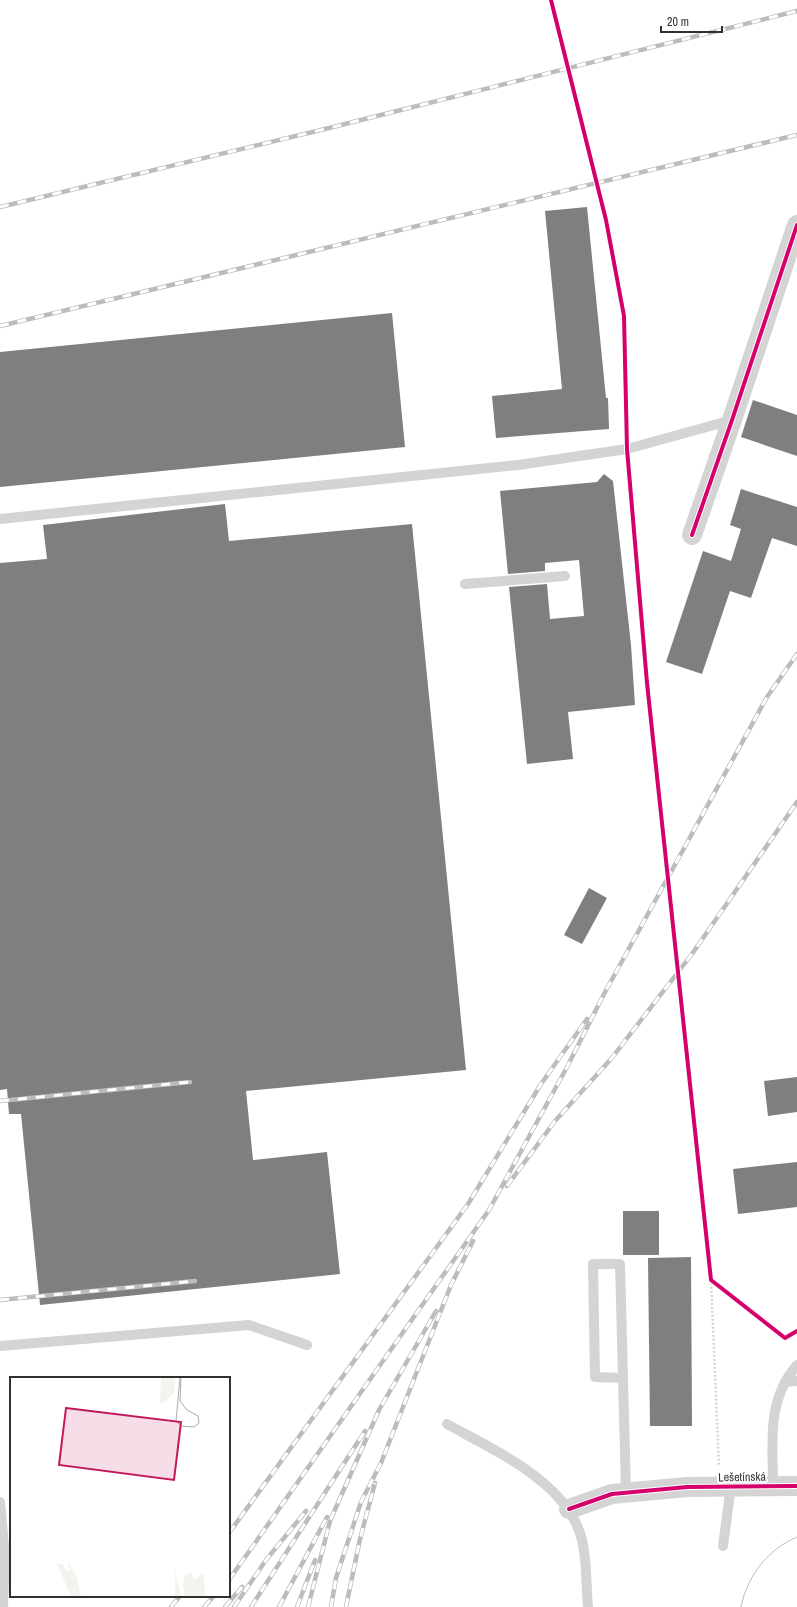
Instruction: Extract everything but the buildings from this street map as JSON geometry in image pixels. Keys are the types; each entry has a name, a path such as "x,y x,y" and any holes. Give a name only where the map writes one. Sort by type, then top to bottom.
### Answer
{"street":[{"path":"692,535 797,225"},
{"name":"Lešetínská","path":"569,1509 612,1494 626,1492 687,1487 797,1486"}],"lane":[{"path":"0,519 518,465 627,449 732,420"},
{"path":"465,584 565,576"},
{"path":"623,1378 595,1377 593,1264 620,1264 623,1378 626,1492"},
{"path":"0,1346 249,1325 307,1345"},
{"path":"773,1486 773,1414 778,1396 785,1382 797,1365"},
{"path":"785,1382 797,1381"},
{"path":"447,1424 528,1469 569,1509 582,1540 588,1607"},
{"path":"723,1546 726,1487"},
{"path":"0,1502 5,1556 3,1607"}],"path":[{"path":"606,220 624,316 627,449 647,683 659,787"},
{"path":"687,1044 712,1280 726,1487"},
{"path":"712,1280 785,1338 797,1331"}],"tram line":[{"path":"741,1607 748,1585 760,1565 777,1549 797,1537"}],"railway":[{"path":"0,207 325,129 797,11"},
{"path":"0,326 797,135"},
{"path":"230,1579 489,1210 567,1067 604,994 767,697 797,654"},
{"path":"507,1186 555,1121 611,1059 692,954 797,802"},
{"path":"230,1532 468,1204 541,1084 587,1019"},
{"path":"0,1101 190,1082"},
{"path":"331,1607 336,1578 361,1502 381,1463 451,1285 473,1241"},
{"path":"0,1300 195,1281"},
{"path":"308,1607 330,1521 379,1410 436,1311"},
{"path":"251,1607 365,1431"},
{"path":"346,1607 360,1539 375,1483"},
{"path":"234,1607 266,1560 306,1511"},
{"path":"279,1607 327,1517"},
{"path":"297,1607 315,1560"},
{"path":"225,1607 242,1587"},
{"path":"171,1607 179,1597"},
{"path":"204,1607 213,1597"}],"cycle path":[{"path":"551,0 606,220 624,316 627,449 647,683 711,1280 785,1338 797,1331"},
{"path":"692,535 797,225"},
{"path":"569,1509 612,1494 687,1487 797,1486"}]}
